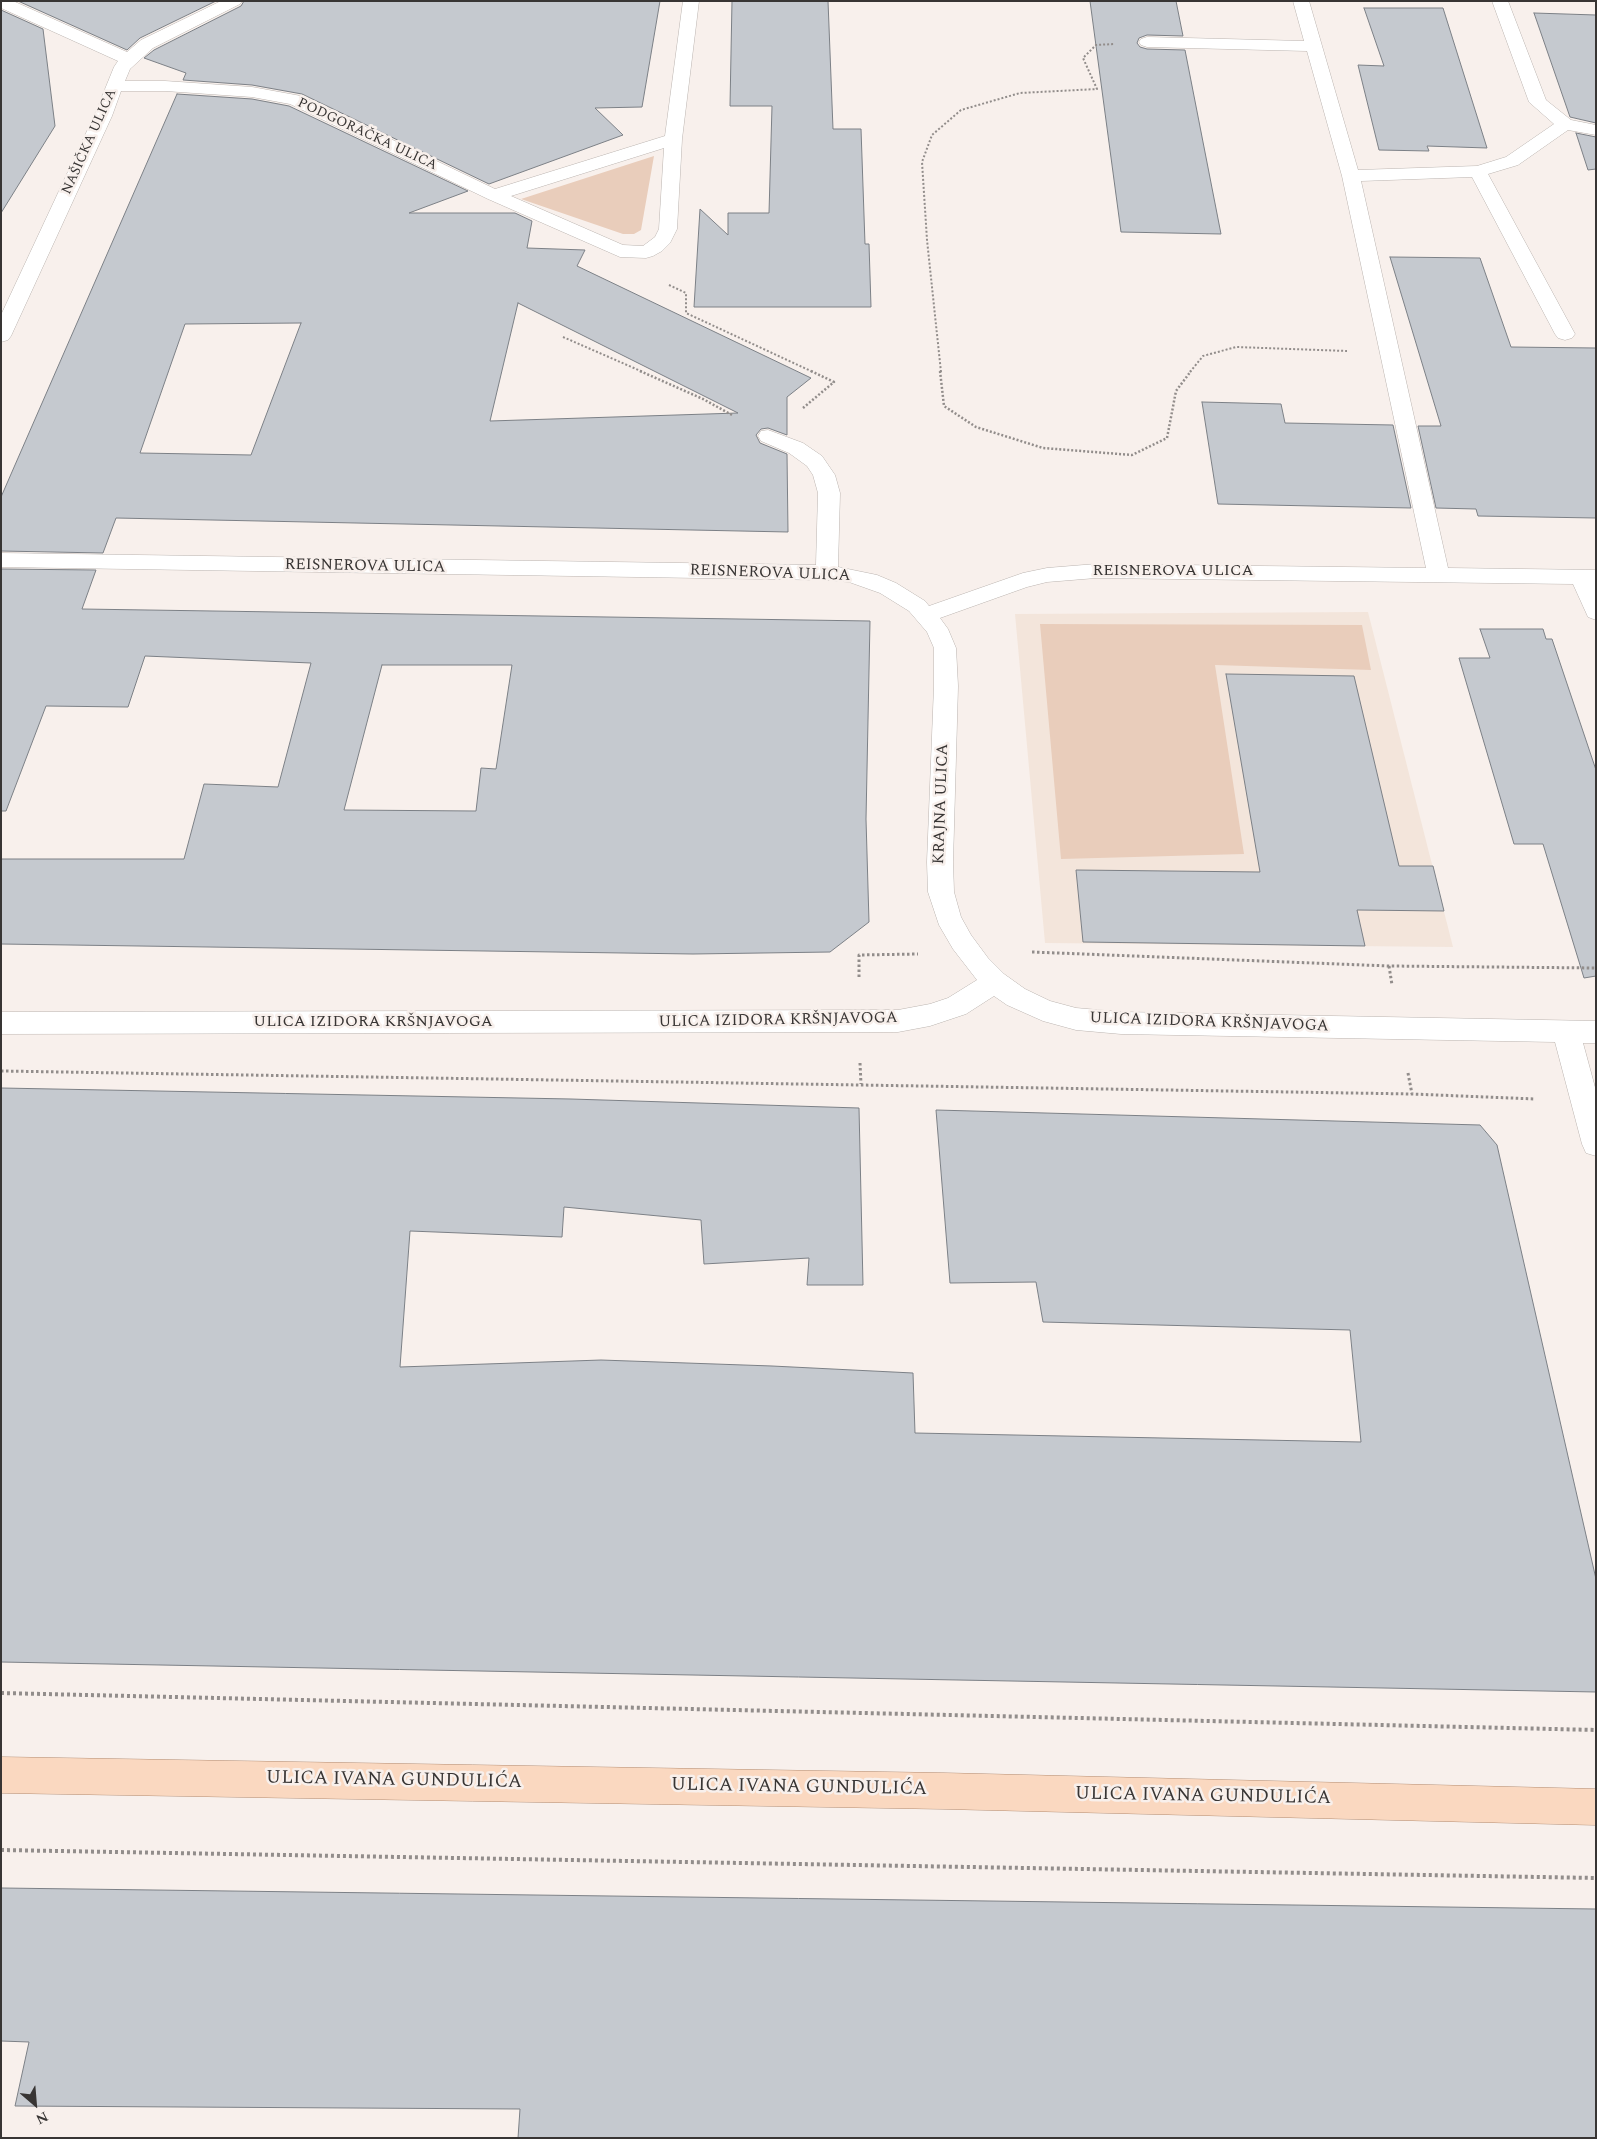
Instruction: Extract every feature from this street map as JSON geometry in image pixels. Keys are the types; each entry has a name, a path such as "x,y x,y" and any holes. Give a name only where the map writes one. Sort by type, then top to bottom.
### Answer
{"main road":[{"name":"ULICA IVANA GUNDULIĆA","path":"1,1775 944,1791 1596,1807"}],"street":[{"name":"NAŠIČKA ULICA","path":"1,336 116,86 122,67 128,59 147,44 234,1"},
{"path":"646,252 664,239 668,229 673,139 691,1"},
{"path":"1301,1 1351,176 1439,575"},
{"path":"1500,1 1538,102 1565,124 1596,130"},
{"path":"1,2 128,59"},
{"path":"1147,42 1314,46"},
{"name":"PODGORAČKA ULICA","path":"116,86 165,86 252,92 295,100 494,195 620,250 646,252"},
{"path":"1351,176 1478,171 1512,161 1565,124"},
{"path":"494,195 673,139"},
{"path":"1478,171 1565,334"},
{"path":"768,436 796,448 814,461 824,475 829,493 827,573"},
{"name":"REISNEROVA ULICA","path":"1,560 827,573 849,575 888,588 910,601 926,615 1023,580 1047,575 1096,571 1589,578"},
{"path":"1589,578 1596,612"},
{"name":"KRAJNA ULICA","path":"926,615 937,629 945,648 946,686 940,862 941,892 948,918 970,954 995,982"},
{"name":"ULICA IZIDORA KRŠNJAVOGA","path":"1,1023 898,1021 930,1015 957,1006 995,982 1016,997 1042,1010 1076,1019 1120,1023 1596,1032"},
{"path":"1566,1032 1596,1144"}],"path":[{"path":"1147,42 1096,45 1083,58 1097,89 1020,93 961,110 932,135 922,162 927,240 944,406 976,427 1043,448 1132,455 1167,438 1176,391 1203,356 1236,347 1390,352"},
{"path":"563,336 703,400 768,436 834,382 686,313 686,293 669,286 646,252"},
{"path":"861,1084 859,955 1030,952 1389,966 1596,968"},
{"path":"1,1071 1402,1094 1584,1102"},
{"path":"1,1693 1596,1730"},
{"path":"1,1850 1596,1878"}],"shaded area":[{"path":"654,156 641,230 634,234 623,234 521,199"},
{"path":"1368,612 1453,947 1045,943 1015,614"},
{"path":"1040,624 1362,625 1371,670 1215,665 1244,854 1061,859"}],"building":[{"path":"18,1 216,1 140,38 127,50"},
{"path":"244,1 660,1 642,107 595,108 623,135 489,184 302,94 252,85 183,80 186,73 144,58 154,50 241,6"},
{"path":"732,1 828,1 833,129 861,129 865,244 869,244 871,307 694,307 700,209 728,235 728,213 769,213 772,106 730,106"},
{"path":"1090,1 1176,1 1183,36 1147,35 1139,38 1137,43 1140,47 1147,49 1185,50 1221,234 1121,232"},
{"path":"1364,8 1443,8 1487,148 1427,146 1429,151 1379,150 1358,65 1384,66"},
{"path":"1,10 43,29 55,126 1,213"},
{"path":"1534,13 1596,15 1596,123 1570,117"},
{"path":"177,94 252,99 289,106 468,191 409,213 515,213 532,221 527,248 585,250 577,266 811,378 787,397 787,435 768,428 761,429 756,435 760,443 787,454 788,532 116,518 103,553 1,551 1,497","holes":["518,303 738,413 490,421","301,323 251,455 140,453 185,324"]},
{"path":"1576,133 1596,137 1596,169 1588,170"},
{"path":"1390,257 1480,258 1511,347 1596,348 1596,518 1478,516 1476,509 1436,508 1418,426 1441,426"},
{"path":"1202,402 1281,404 1285,423 1393,425 1411,508 1218,504"},
{"path":"1,569 96,570 82,609 870,621 866,819 869,922 830,952 693,954 1,944 1,859 184,859 204,784 278,787 311,663 145,656 128,707 46,706 6,811 1,811","holes":["382,665 512,665 496,769 481,768 476,811 344,810"]},
{"path":"1480,629 1543,629 1546,639 1552,639 1596,770 1596,976 1584,978 1543,844 1514,844 1459,658 1490,658"},
{"path":"1226,674 1354,676 1399,866 1433,866 1444,911 1357,910 1365,946 1083,942 1076,870 1260,872"},
{"path":"1,1088 571,1099 859,1108 863,1285 807,1285 809,1258 704,1264 701,1220 564,1207 562,1237 410,1231 400,1367 601,1360 913,1373 915,1433 1361,1442 1350,1330 1043,1322 1036,1282 950,1283 936,1110 1480,1125 1497,1145 1596,1579 1596,1692 1,1662"},
{"path":"1,1888 1596,1909 1596,2138 518,2138 520,2109 15,2106 29,2042 1,2041"}]}
